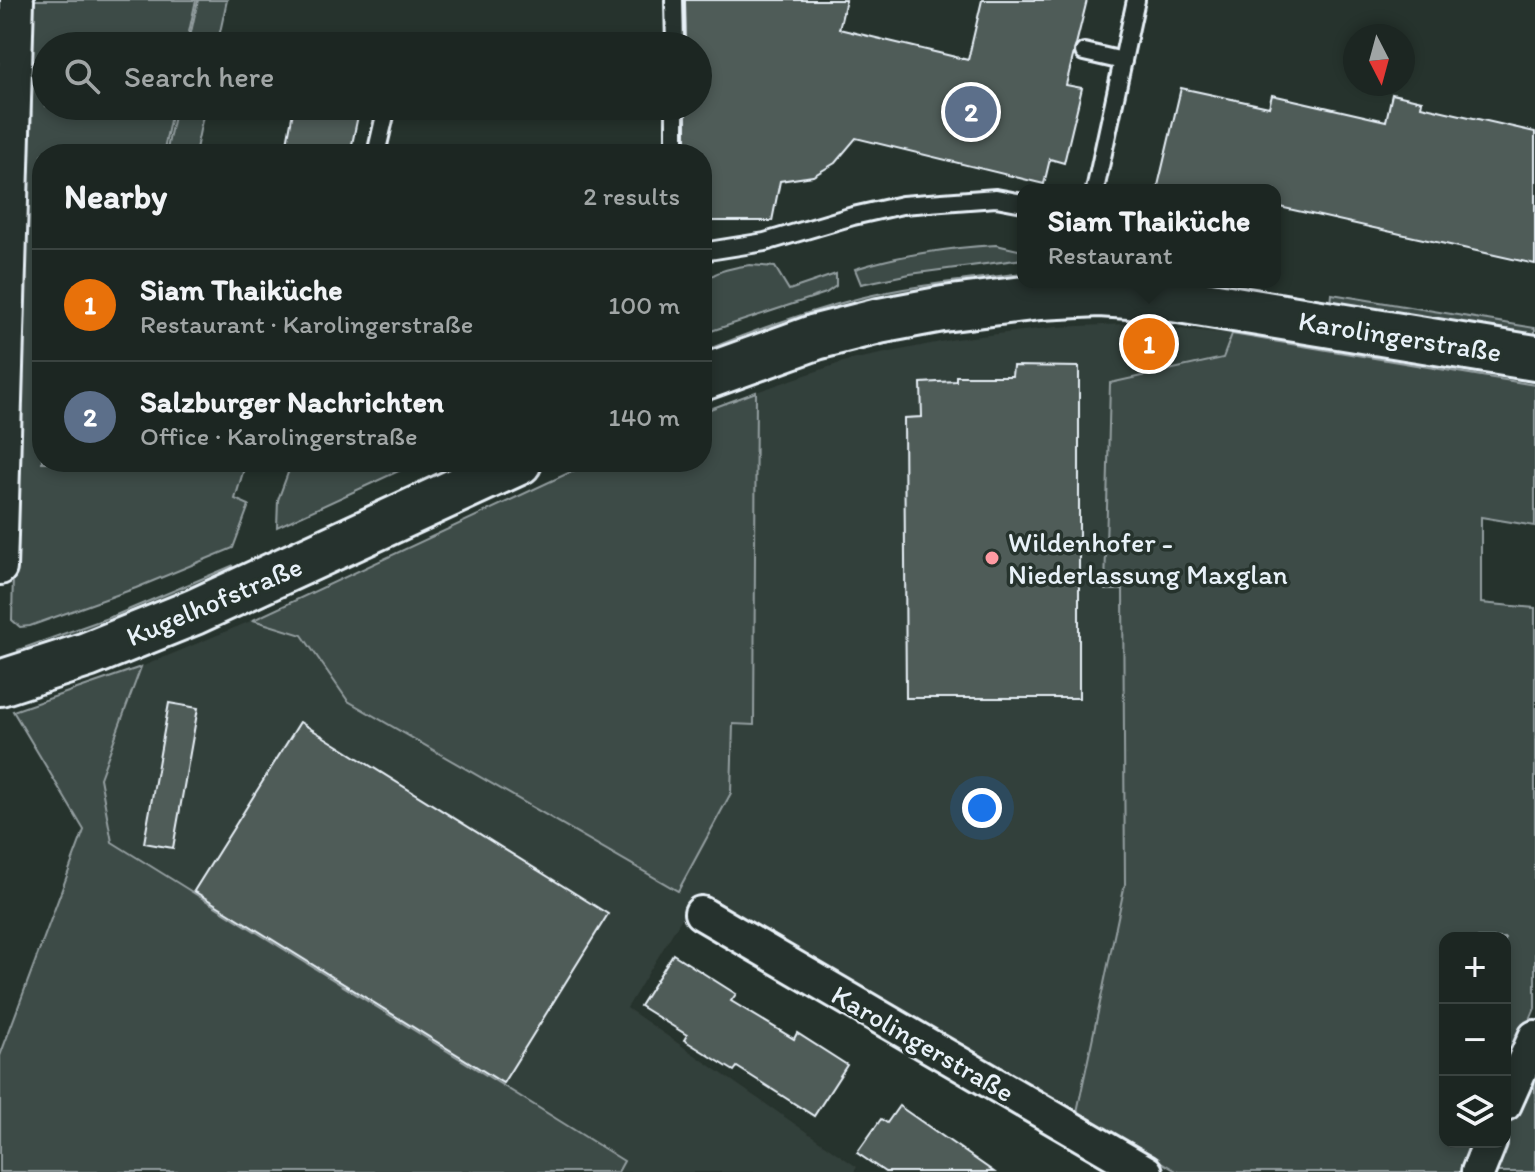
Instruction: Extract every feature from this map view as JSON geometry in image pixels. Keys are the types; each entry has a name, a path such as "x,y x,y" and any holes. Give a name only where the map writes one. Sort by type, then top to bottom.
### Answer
{"street":[{"path":"0,568 17,0"},
{"name":"Karolingerstraße","path":"712,374 816,337 879,321 1074,288 1173,299 1535,358"},
{"name":"Kugelhofstraße","path":"0,683 87,655 194,612 498,472"},
{"name":"Karolingerstraße","path":"701,913 1146,1172"},
{"path":"1511,1091 1535,1037"},
{"path":"1478,1172 1488,1148"}],"lane":[{"path":"674,0 675,32"},
{"path":"1096,184 1136,0"},
{"path":"1084,52 1123,61"},
{"path":"378,144 384,120"},
{"path":"675,120 675,144"},
{"path":"712,250 765,242 902,205 996,198 1017,202"}],"shaded area":[{"path":"25,0 196,0 189,32 32,32 32,120 170,120 165,144 32,144 32,472 243,472 235,499 249,505 233,548 136,588 30,626 20,627 12,620"},
{"path":"198,0 227,0 220,32 191,32"},
{"path":"173,120 202,120 197,144 168,144"},
{"path":"996,245 1017,250 1017,260 861,284 855,269 925,252"},
{"path":"750,265 775,267 789,290 836,274 836,286 826,293 712,331 712,276"},
{"path":"1017,274 1017,278 712,349 822,309 880,293"},
{"path":"1332,294 1535,328 1535,340 1331,305"},
{"path":"1126,324 1232,334 1223,358 1105,589 1123,590 1125,884 1077,1112 696,895 627,1008 857,1167 854,1172 618,1172 624,1160 112,842 100,779 141,667 253,620 302,635 348,701 678,890 731,793 732,723 754,725 756,392 846,361 955,339 1056,327"},
{"path":"1232,334 1535,385 1535,526 1481,517 1481,603 1535,608 1535,1008 1511,1065 1511,932 1439,932 1439,1148 1476,1148 1466,1172 1178,1172 1077,1112 1125,884 1123,590 1105,590 1110,383 1223,358"},
{"path":"756,392 754,725 733,724 731,793 678,891 348,701 302,635 253,620 571,472 712,472 712,408"},
{"path":"288,472 396,472 277,527 278,500"},
{"path":"232,566 231,572 163,607 21,656 18,650 116,615"},
{"path":"141,667 100,778 112,842 624,1161 618,1172 0,1172 0,1056 84,830 13,711"},
{"path":"1535,1063 1535,1172 1489,1172 1502,1148 1511,1148 1511,1120"}],"building":[{"path":"685,0 846,0 839,29 968,60 982,0 1087,0 1066,85 1082,88 1064,163 1050,159 1044,184 856,138 835,163 813,176 780,181 772,221 712,221 712,144 686,144 686,120 712,120 712,32 686,32"},
{"path":"1181,88 1269,107 1272,95 1386,121 1392,96 1401,96 1422,101 1421,106 1535,132 1535,264 1281,207 1281,184 1158,184"},
{"path":"291,120 357,120 352,144 287,144"},
{"path":"1133,331 1165,331 1165,357 1133,357"},
{"name":"Wildenhofer - Niederlassung Maxglan","path":"1013,366 1079,367 1079,698 906,698 904,418 922,417 921,383 956,381 956,376 1012,376"},
{"path":"169,703 198,708 173,848 144,843"},
{"path":"300,722 608,914 503,1083 194,891"},
{"path":"673,954 736,994 731,1001 794,1039 797,1033 847,1065 814,1116 737,1067 734,1071 684,1040 687,1035 640,1006"},
{"path":"899,1106 994,1172 885,1172 857,1153 881,1119 887,1123"}],"place":[{"name":"Salzburger Nachrichten","path":"971,112"},
{"name":"Siam Thaiküche","path":"1149,344"},
{"name":"Wildenhofer - Niederlassung Maxglan","path":"992,558"}]}
